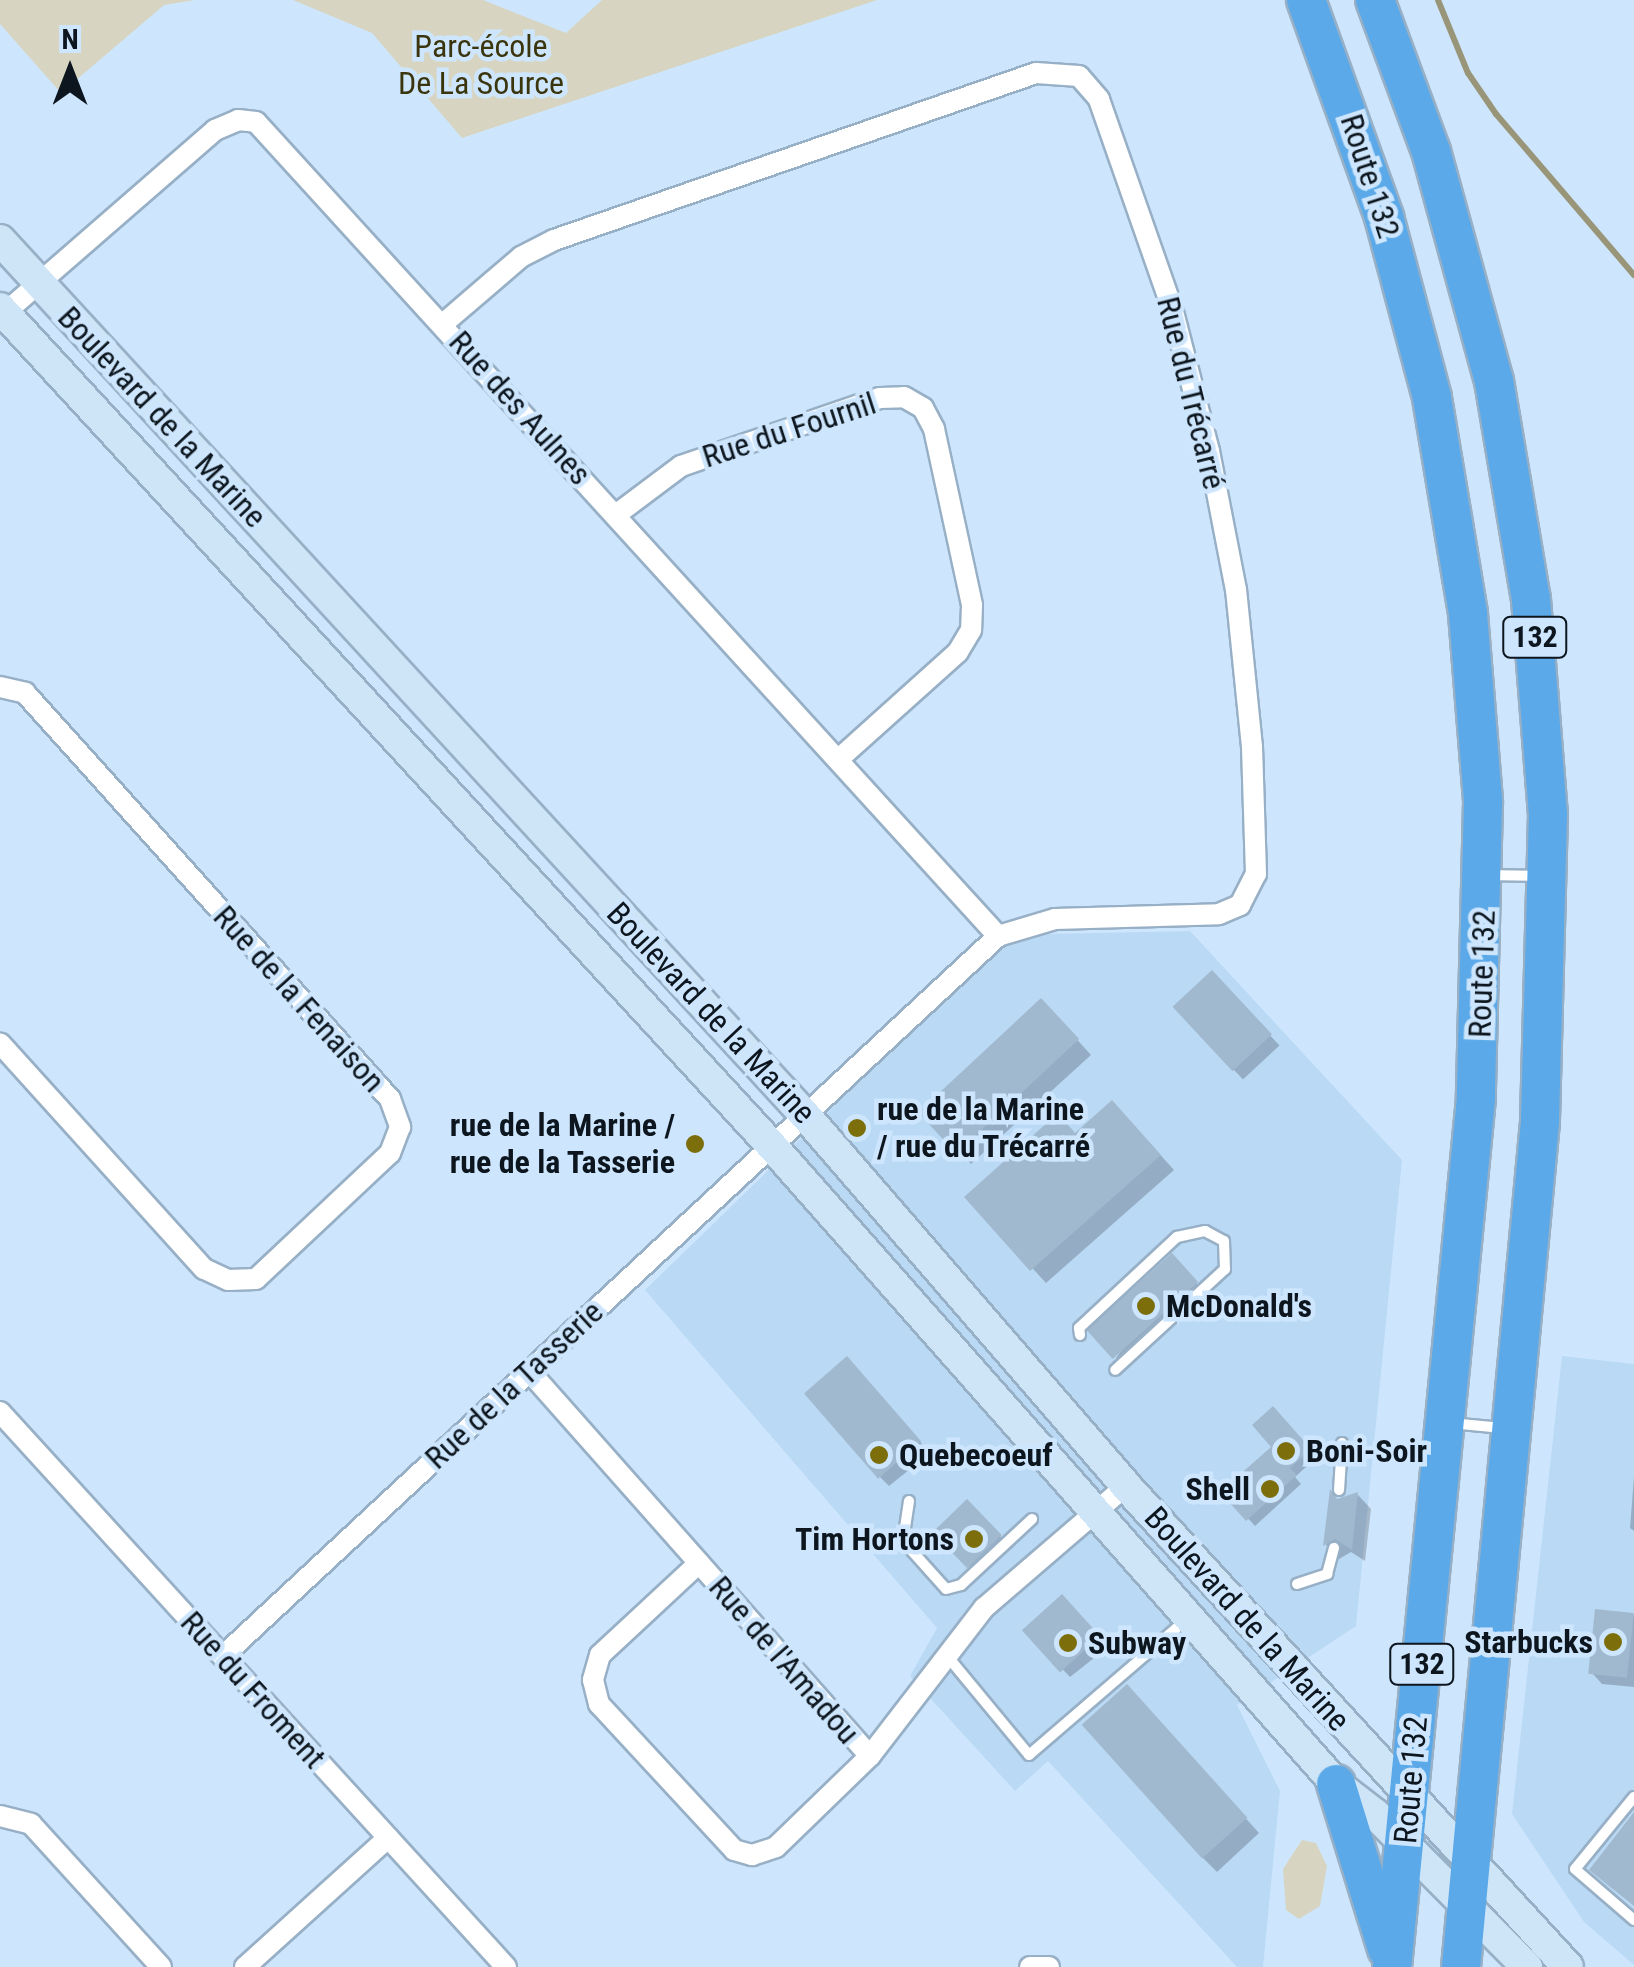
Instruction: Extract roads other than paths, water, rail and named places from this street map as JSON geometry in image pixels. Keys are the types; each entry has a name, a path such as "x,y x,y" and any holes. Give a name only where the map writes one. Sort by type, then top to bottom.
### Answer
{"highway":[{"name":"Route 132","path":"1306,0 1388,231 1440,436 1473,652 1485,876 1482,1026 1392,1967"},
{"name":"Route 132","path":"1375,0 1454,229 1509,454 1539,668 1550,875 1546,1042 1514,1429 1461,1967"},
{"path":"1336,1784 1392,1967"}],"street":[{"name":"Rue du Trécarré","path":"444,323 521,257 554,240 1036,73 1070,72 1088,82 1172,308 1209,451 1236,590 1252,746 1256,874 1248,896 1219,914 1055,920 998,936 805,1115"},
{"name":"Rue des Aulnes","path":"2,312 215,130 247,120 270,132 841,757 998,936"},
{"name":"Boulevard de la Marine","path":"0,240 805,1115 1126,1486 1568,1967"},
{"name":"Boulevard de la Marine","path":"2,312 772,1146 1336,1784 1527,1967"},
{"name":"Rue du Fournil","path":"617,514 680,466 880,398 904,397 923,408 934,428 964,570 971,630 958,652 841,757"},
{"name":"Rue de la Fenaison","path":"0,687 25,693 390,1099 400,1126 390,1154 256,1279 228,1280 204,1270 0,1043"},
{"name":"Rue de la Tasserie","path":"222,1656 805,1115"},
{"name":"Rue de l'Amadou","path":"529,1371 870,1756"},
{"name":"Rue du Froment","path":"0,1412 506,1967"},
{"name":"Rue de l'Amadou","path":"699,1564 600,1655 593,1680 599,1704 734,1850 752,1855 776,1847 870,1756 984,1608 1126,1486"},
{"path":"0,1816 31,1824 161,1967"},
{"path":"245,1967 388,1838"},
{"path":"1030,1967 1049,1967"}],"lane":[{"path":"1485,876 1550,875"},
{"path":"1080,1335 1079,1328 1177,1237 1205,1231 1224,1241 1226,1269 1116,1370"},
{"path":"1445,1423 1514,1429"},
{"path":"1339,1490 1342,1444"},
{"path":"909,1501 903,1541 946,1589 961,1585 1032,1519"},
{"path":"1296,1584 1327,1574 1334,1548"},
{"path":"947,1656 1029,1755 1188,1618"},
{"path":"1634,1797 1575,1868 1634,1920"}],"waterway":[{"path":"1438,0 1468,73 1496,114 1634,275"}],"place":[{"name":"rue de la Marine / rue du Trécarré","path":"857,1128"},
{"name":"rue de la Marine / rue de la Tasserie","path":"695,1144"},
{"name":"McDonald's","path":"1146,1306"},
{"name":"Boni-Soir","path":"1286,1451"},
{"name":"Quebecoeuf","path":"879,1455"},
{"name":"Shell","path":"1270,1489"},
{"name":"Tim Hortons","path":"974,1539"},
{"name":"Starbucks","path":"1613,1642"},
{"name":"Subway","path":"1068,1643"}],"park label":[{"name":"Parc-école De La Source","path":"481,66"}]}
